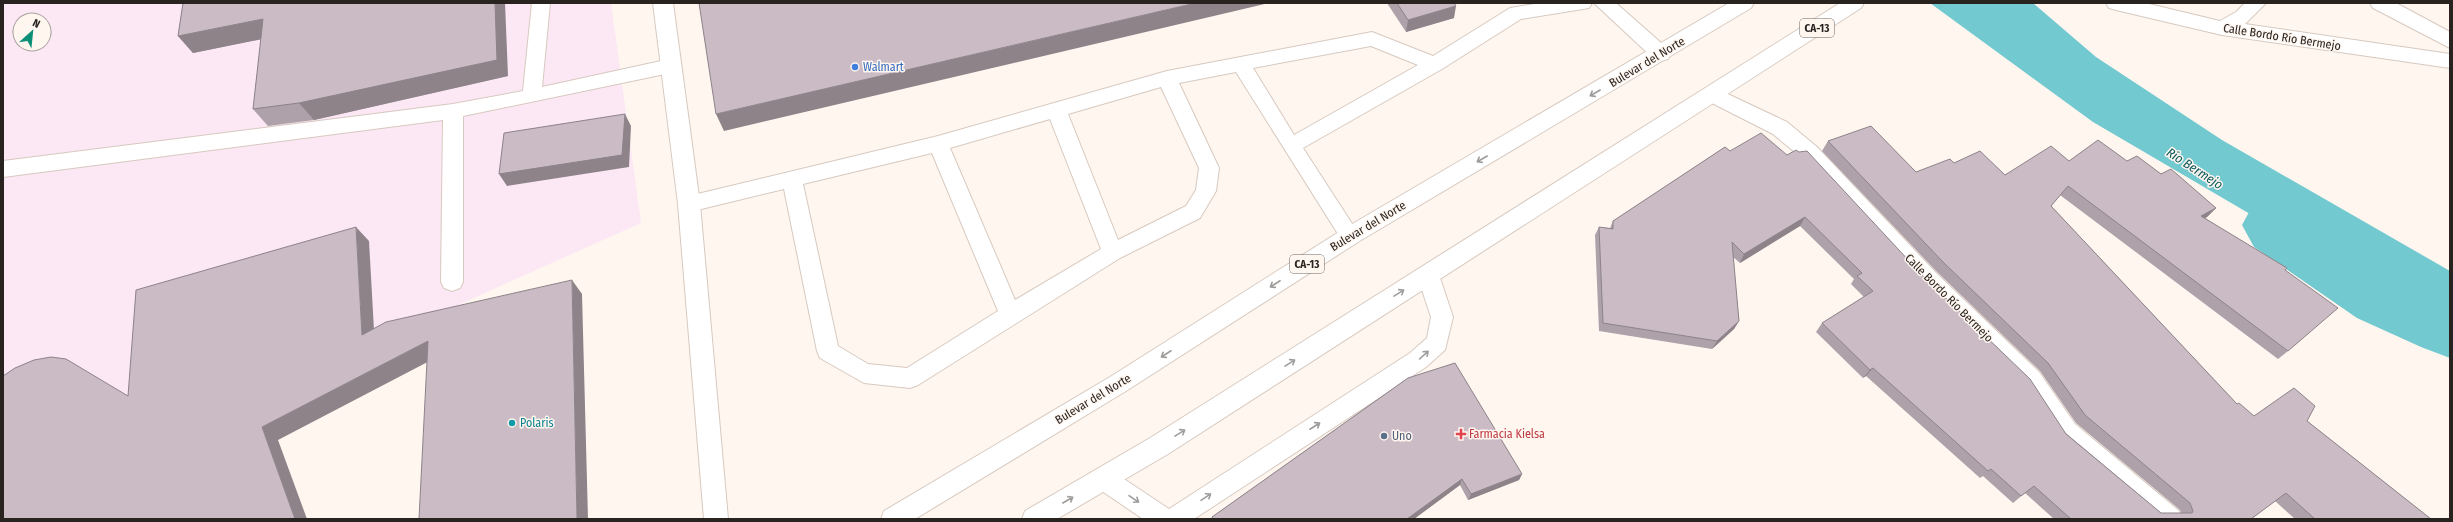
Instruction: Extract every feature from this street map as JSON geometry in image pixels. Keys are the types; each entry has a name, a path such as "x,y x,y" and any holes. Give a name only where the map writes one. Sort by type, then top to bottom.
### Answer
{"main road":[{"path":"663,3 689,204 716,519"},
{"path":"1604,3 1661,54"},
{"name":"Bulevar del Norte","path":"893,519 1118,384 1350,236 1661,54 1744,3"},
{"name":"CA-13","path":"1034,519 1104,479 1713,95 1854,3"},
{"name":"Calle Bordo Río Bermejo","path":"2116,3 2222,28 2450,61"},
{"path":"2222,28 2243,17 2256,3"},
{"path":"2380,3 2450,42"},
{"name":"Calle Bordo Río Bermejo","path":"1713,95 1780,128 1810,153 1928,279 2031,379 2067,432 2170,519"}],"lane":[{"path":"532,96 541,3"},
{"path":"1291,146 1435,64 1512,8 1583,3"},
{"path":"689,204 938,144 1057,111 1167,78 1372,39 1435,64"},
{"path":"1241,64 1291,146 1350,236"},
{"path":"3,169 453,111 532,96 670,66"},
{"path":"792,179 828,351 864,373 910,378 1010,314 1114,252 1193,212 1206,191 1209,168 1167,78"},
{"path":"452,282 453,111"},
{"path":"1057,111 1114,252"},
{"path":"938,144 1010,314"},
{"path":"1174,519 1418,360 1437,343 1442,317 1428,275"},
{"path":"1104,479 1164,519"}],"shaded area":[{"path":"3,3 611,3 641,223 3,509"}],"water":[{"path":"1930,3 2033,3 2096,57 2222,140 2450,271 2450,331 2093,122"}],"building":[{"path":"183,3 495,3 497,60 299,103 253,109 263,19 178,36"},
{"name":"Walmart","path":"699,3 1196,3 716,114"},
{"path":"1397,3 1454,3 1456,6 1408,20"},
{"path":"625,114 622,155 499,174 504,133"},
{"path":"1871,126 1916,172 1950,159 1954,163 1980,151 2005,175 2051,146 2069,161 2098,140 2127,161 2137,156 2161,174 2171,169 2216,208 2201,216 2287,268 2285,270 2338,308 2288,351 2068,186 2051,206 2237,404 2239,403 2254,416 2294,388 2315,406 2307,421 2431,519 2315,519 2286,493 2251,519 2071,519 2034,486 2021,496 1991,469 1988,471 1873,368 1870,370 1822,323 1873,291 1857,276 1862,273 1805,217 1744,254 1732,242 1739,321 1717,341 1603,323 1599,227 1613,229 1613,221 1725,147 1730,151 1761,133 1787,155 1796,150 1799,152 1807,151 1925,278 2030,379 2066,434 2161,513 2192,513 2193,511 2190,503 2085,415 2048,363 1944,263 1828,141"},
{"path":"356,227 362,335 386,322 572,280 577,519 419,519 428,341 262,427 295,519 3,519 3,376 15,368 34,360 51,357 66,359 128,396 136,290"},
{"name":"Uno","path":"1455,363 1522,474 1471,494 1462,479 1407,519 1213,519 1212,517 1408,378"}],"waterway":[{"name":"Río Bermejo","path":"2281,225 2385,294 2450,323"}],"place":[{"name":"Walmart","path":"855,67"},
{"name":"Polaris","path":"512,423"},
{"name":"Farmacia Kielsa","path":"1461,434"},
{"name":"Uno","path":"1384,436"}]}
